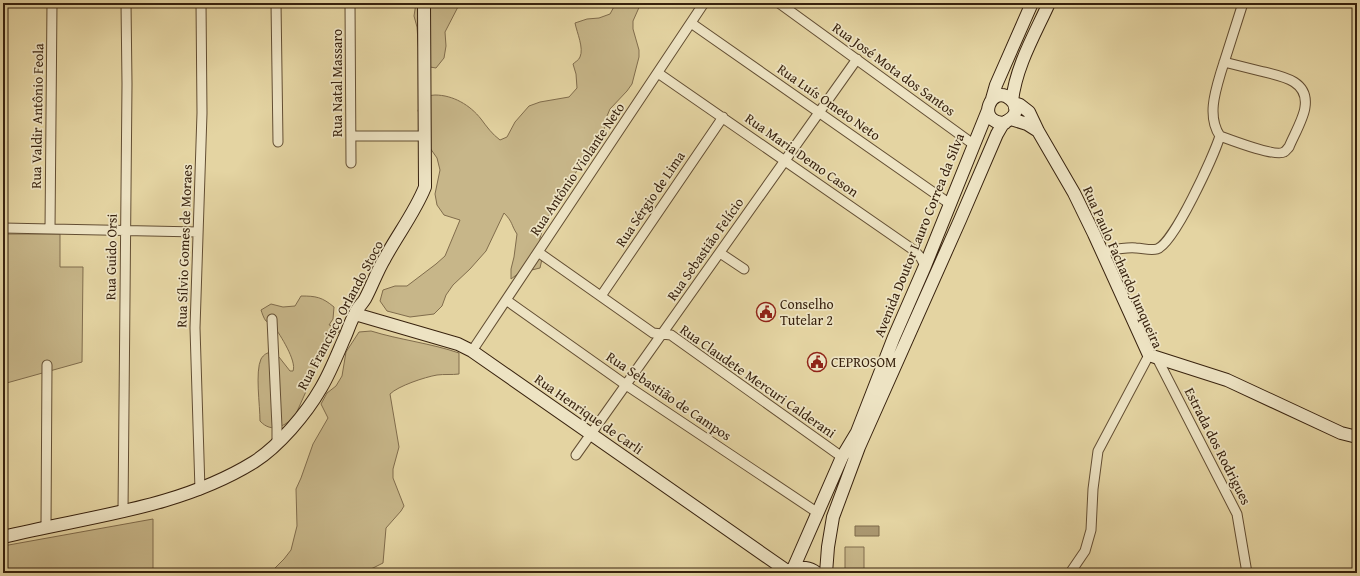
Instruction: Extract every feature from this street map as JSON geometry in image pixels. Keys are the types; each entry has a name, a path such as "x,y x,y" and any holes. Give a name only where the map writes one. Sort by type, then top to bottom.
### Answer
{"street":[{"name":"Rua Valdir Antônio Feola","path":"50,229 52,3"},
{"name":"Rua Guido Orsi","path":"123,512 127,84 126,3"},
{"name":"Rua Sílvio Gomes de Moraes","path":"200,490 195,328 202,113 201,3"},
{"path":"276,3 278,142"},
{"name":"Rua Natal Massaro","path":"350,3 351,163"},
{"path":"351,136 425,136 424,3"},
{"name":"Rua Antônio Violante Neto","path":"472,350 704,3"},
{"name":"Rua José Mota dos Santos","path":"779,3 974,144"},
{"path":"1032,3 996,85 988,110 989,116 999,123 1008,121 1027,124 1038,131"},
{"path":"1008,121 1015,114 1013,102 1014,86 1019,70 1049,3"},
{"path":"1224,62 1284,76 1295,82 1302,89 1306,104 1305,109 1289,147 1284,152 1278,153 1220,136 1215,126 1213,112 1217,87 1224,62 1243,3"},
{"name":"Rua Luís Ometo Neto","path":"691,23 950,204"},
{"name":"Rua Sebastião Felício","path":"576,455 857,59"},
{"name":"Rua Maria Demo Cason","path":"658,73 914,251 921,258 925,266"},
{"path":"992,99 1003,95 1008,97 1013,102"},
{"name":"Rua Paulo Fachardo Junqueira","path":"1013,102 1020,104 1029,112 1038,131 1074,193 1153,356 1098,451 1093,488 1091,530 1085,551 1070,573"},
{"name":"Avenida Doutor Lauro Correa da Silva","path":"791,572 842,457 857,432 894,337 925,266 988,110"},
{"name":"Rua Sérgio de Lima","path":"601,296 722,117"},
{"name":"Avenida Doutor Lauro Correa da Silva","path":"826,573 828,547 833,517 859,447 997,134 1008,121"},
{"name":"Rua Francisco Orlando Stoco","path":"3,537 46,526 123,512 200,490 255,461 276,443 298,420 321,388 355,314 365,298 384,259 424,191 425,136"},
{"path":"1102,252 1134,248 1151,250 1158,249 1163,246 1173,233 1191,199 1210,162 1220,136"},
{"path":"3,228 198,232"},
{"name":"Rua Claudete Mercuri Calderani","path":"538,252 653,333 671,335 842,457"},
{"path":"720,253 744,269"},
{"name":"Rua Sebastião de Campos","path":"506,300 626,385 818,513"},
{"name":"Rua Henrique de Carli","path":"355,314 458,344 472,350 791,572"},
{"path":"272,318 277,427 276,443"},
{"path":"1153,356 1227,380 1341,433 1357,438"},
{"name":"Estrada dos Rodrigues","path":"1153,356 1237,514 1247,573"},
{"path":"46,526 47,366"},
{"path":"791,572 802,567 810,568 817,573"}],"shaded area":[{"path":"416,3 460,3 445,32 446,46 444,58 436,68 424,66 419,55 417,27 414,16"},
{"path":"616,3 641,3 633,21 633,29 639,50 639,57 632,84 610,109 600,138 583,161 545,222 540,238 542,259 540,268 519,273 511,279 511,269 517,234 504,213 486,251 453,285 446,295 442,306 434,314 410,317 387,311 380,301 383,290 395,286 407,286 445,256 460,220 444,215 437,205 435,194 440,170 437,158 430,148 418,111 422,102 432,95 442,95 455,99 472,109 492,133 500,140 507,137 515,122 529,106 540,102 569,97 577,88 576,74 573,64 578,60 581,49 575,23 610,14"},
{"path":"3,234 60,234 60,267 83,267 82,362 3,384"},
{"path":"301,296 319,298 334,307 333,319 329,325 334,326 340,331 325,349 295,416 283,425 274,428 269,427 260,421 258,372 261,359 263,356 271,352 279,357 290,371 293,371 294,367 293,361 284,342 273,325 265,320 261,310 271,304 283,307 295,306"},
{"path":"371,331 459,353 459,374 437,375 412,382 390,394 399,447 393,469 393,478 404,506 386,528 383,563 371,569 367,573 270,573 291,550 297,526 296,489 313,444 328,418 321,404 327,393 336,386 342,376 346,352 359,332"},
{"path":"153,519 153,573 9,573 3,556 3,546"},
{"path":"855,526 879,526 879,536 855,536"},
{"path":"845,547 864,547 864,573 845,573"}],"place":[{"name":"Conselho Tutelar 2","path":"766,312"},
{"name":"CEPROSOM","path":"817,362"}]}
